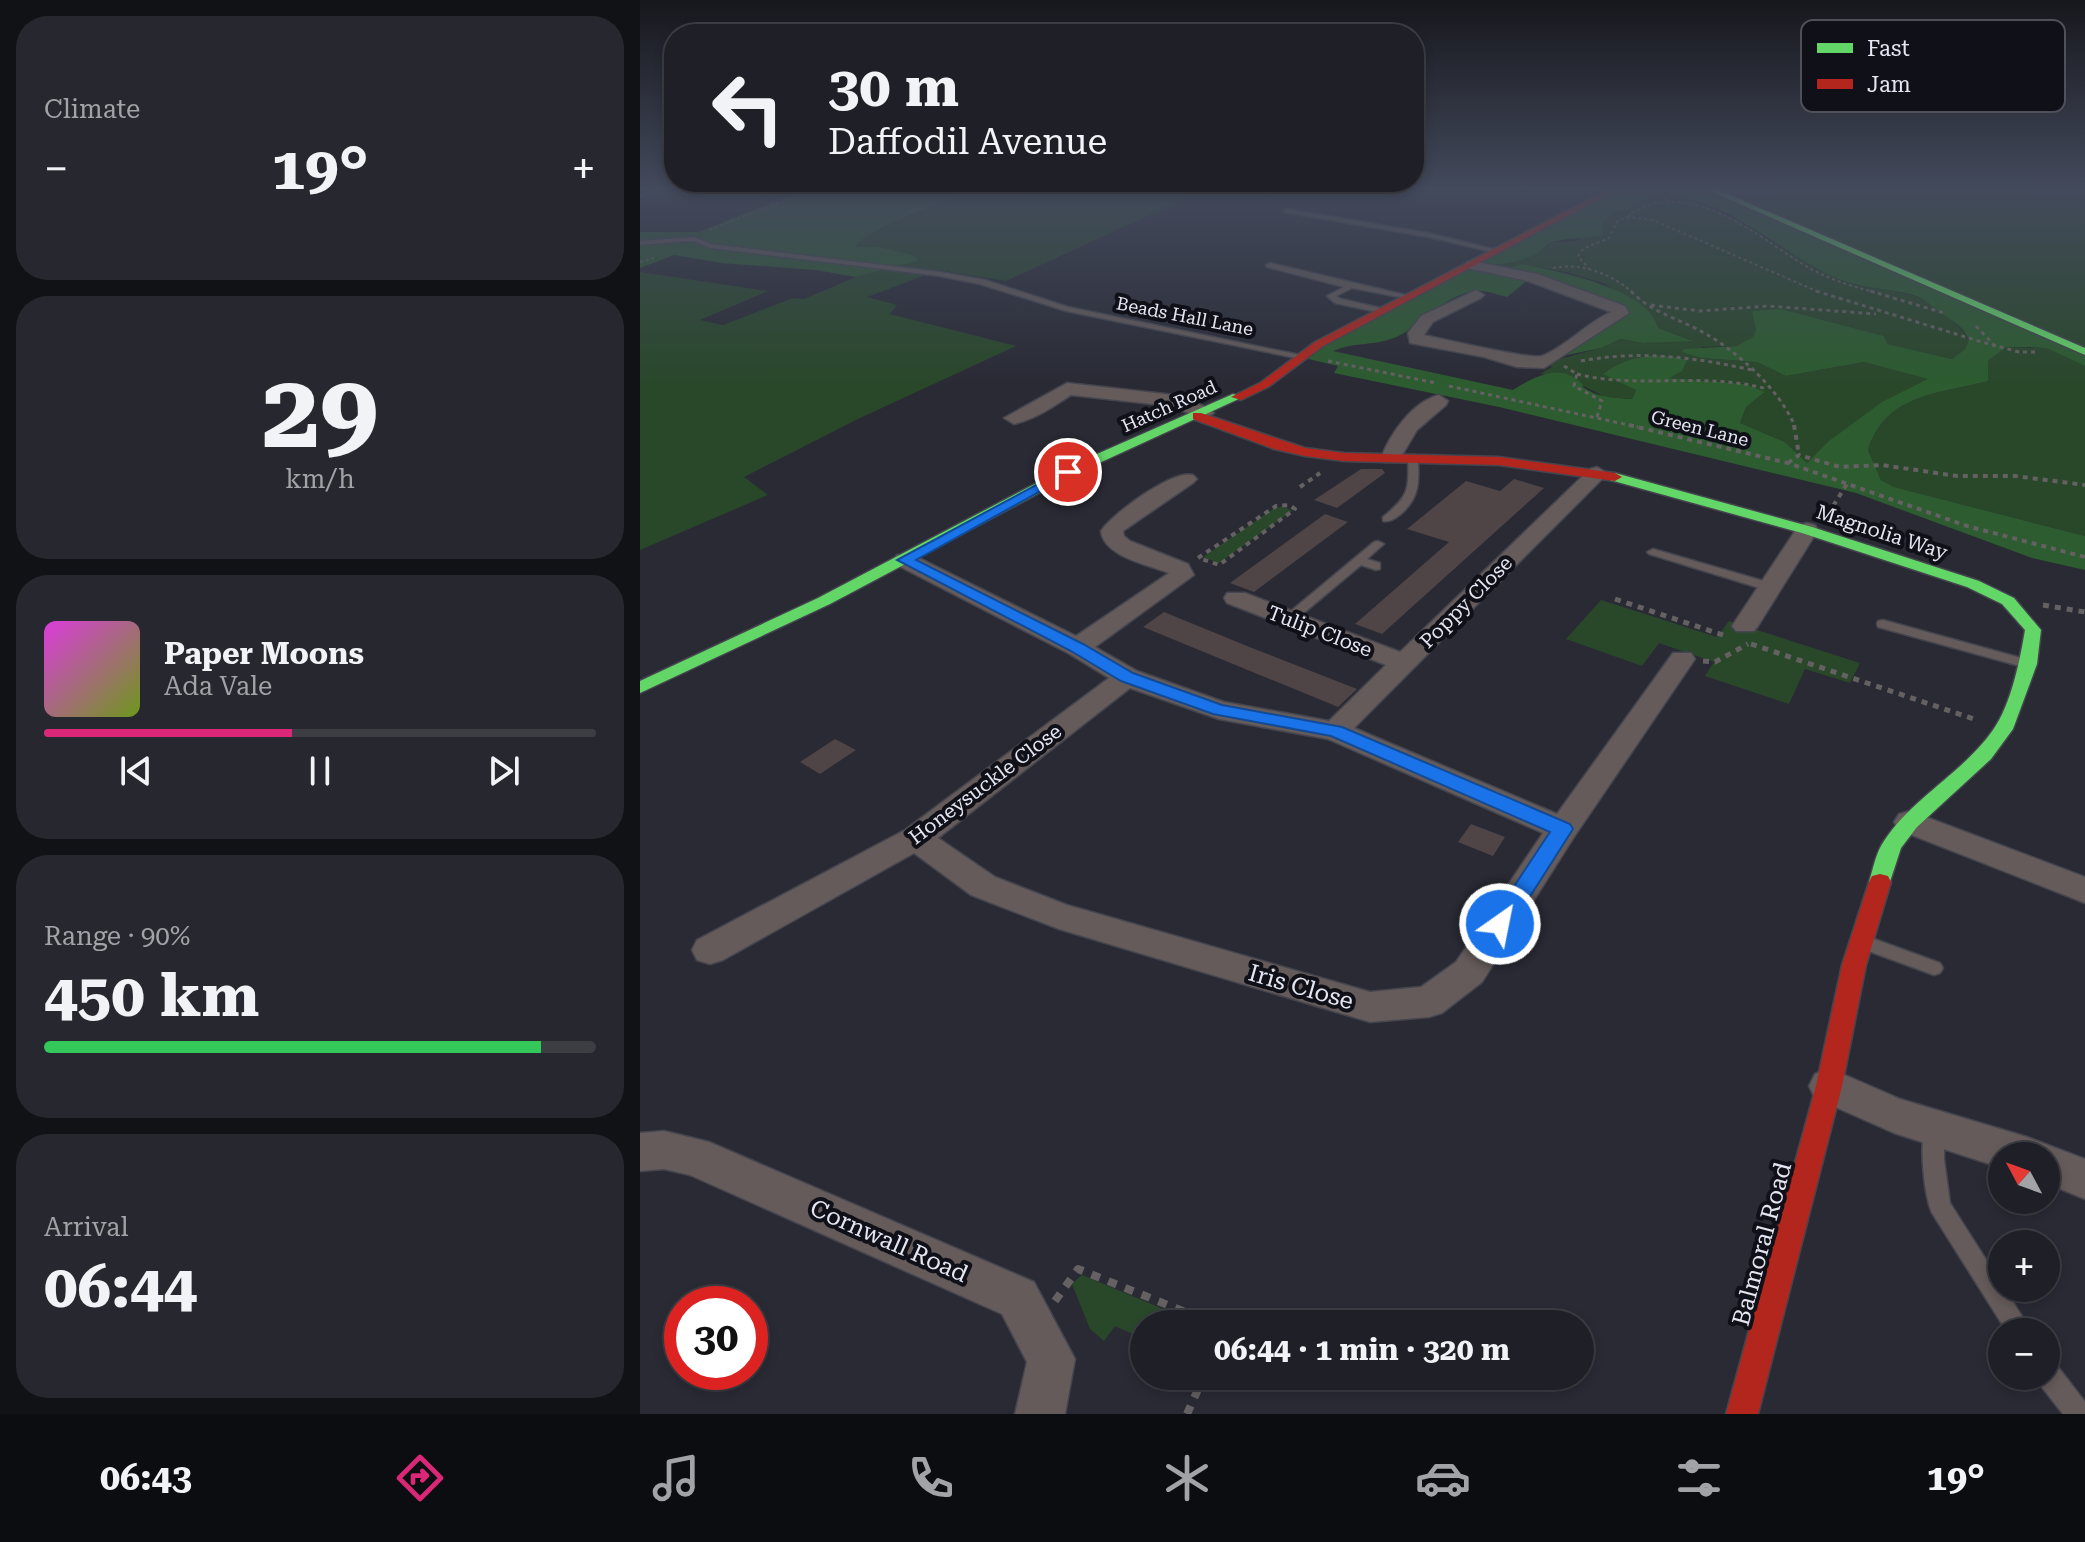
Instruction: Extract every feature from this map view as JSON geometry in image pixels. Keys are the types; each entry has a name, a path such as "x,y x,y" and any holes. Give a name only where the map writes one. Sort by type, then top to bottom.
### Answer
{"street":[{"name":"Hatch Road","path":"640,688 905,560 1068,472 1264,385 1301,356 1493,253"},
{"path":"1857,253 2085,352"},
{"path":"1472,265 1532,277 1575,295 1608,303 1621,313 1599,323 1556,364 1517,362 1488,352 1416,339 1416,333 1427,319 1476,295"},
{"path":"1014,418 1044,405 1070,385 1174,401 1200,414"},
{"path":"1391,458 1400,434 1439,401"},
{"name":"Magnolia Way","path":"1200,414 1243,434 1305,452 1344,457 1499,461 1597,473 1668,488 1973,584 2003,597 2024,614"},
{"name":"Poppy Close","path":"1335,731 1597,473"},
{"path":"1077,647 1182,575 1190,563 1122,546 1113,539 1112,531 1118,522 1186,479"},
{"path":"1747,635 1770,587 1811,532"},
{"path":"905,560 1077,647 1127,677 1219,710 1335,731 1563,829"},
{"name":"Tulip Close","path":"1236,598 1405,663"},
{"path":"1988,1143 1894,1115 1829,1086 1854,965 1891,846 1910,822 1984,755 2004,729 2028,664 2033,630 2024,614"},
{"name":"Iris Close","path":"916,838 983,886 1059,916 1370,1007 1429,1002 1469,972 1563,829 1682,659"},
{"name":"Honeysuckle Close","path":"710,950 916,838 1127,677"},
{"path":"1910,822 2085,890"},
{"name":"Balmoral Road","path":"1742,1414 1829,1086"},
{"name":"Cornwall Road","path":"640,1152 664,1150 694,1156 1018,1298 1036,1326 1051,1359 1040,1414"},
{"path":"2060,1169 2085,1179"}],"lane":[{"name":"Beads Hall Lane","path":"767,253 982,282 1066,309 1301,356"},
{"path":"1270,265 1351,286 1410,297"},
{"path":"1351,286 1331,296 1382,311"},
{"path":"1387,519 1414,494 1413,458"},
{"path":"1289,619 1378,544"},
{"path":"1653,552 1770,587"},
{"path":"1359,560 1376,566"},
{"path":"1883,624 2028,664"},
{"path":"1862,941 1934,968"},
{"path":"1934,1125 1934,1159 1940,1206 2011,1318"},
{"path":"2060,1390 2079,1414"}],"path":[{"path":"1532,277 1562,265 1580,253"},
{"path":"1728,253 1820,293 1889,315 2019,352 2047,351"},
{"path":"1783,253 1839,282 1950,315"},
{"path":"1578,256 1590,270"},
{"path":"1562,265 1590,270 1625,286 1648,305 1709,336 1753,370 1790,415 1797,430 1799,455"},
{"path":"1648,305 1700,311 1768,306 1889,315"},
{"path":"1974,324 1994,345"},
{"path":"1556,364 1610,354 1671,353 1753,370"},
{"name":"Green Lane","path":"1301,356 1597,417 1788,463 1967,526 2085,557"},
{"path":"1556,364 1577,374 1614,382 1683,377 1734,381 1768,390"},
{"path":"1577,374 1574,386 1602,401 1597,417"},
{"path":"1788,463 1799,455"},
{"path":"1799,455 1840,467 1882,465 1957,476 2015,476 2085,485"},
{"path":"1811,532 1847,484"},
{"path":"1276,506 1295,509 1219,565 1190,563 1276,506"},
{"path":"1615,599 1747,635 2004,729"},
{"path":"2024,614 2047,603 2085,612"},
{"path":"1682,659 1715,662 1747,635"},
{"path":"1036,1326 1078,1269 1180,1310"},
{"path":"1187,1414 1198,1390"}],"green space":[{"path":"640,253 905,253 914,255 918,261 856,277 674,255 640,268"},
{"path":"905,253 1067,253 1006,281 939,270 867,297 897,305 890,314 1016,346 860,418 744,477 768,495 640,550 640,272 768,291 700,320 723,325 793,298 804,299 856,277 918,261 914,255"},
{"path":"1494,253 1538,253 1516,262 1477,262"},
{"path":"1538,253 1790,253 1840,280 1918,297 1947,315 1969,341 1965,349 1952,359 1886,344 1884,336 1781,309 1756,329 1753,338 1737,346 1701,347 1702,358 1757,362 1786,376 1864,362 1930,379 1865,416 1807,463 1785,442 1740,423 1746,407 1764,393 1745,384 1667,378 1687,360 1667,355 1644,356 1604,373 1636,390 1632,399 1605,397 1560,374 1540,374 1552,367 1545,363 1601,348 1621,339 1644,343 1691,340 1658,328 1606,284 1523,264 1498,270 1477,262"},
{"path":"1792,253 1857,253 2085,352 2085,366 2046,348 2006,347 1988,361 1988,381 1917,399 1901,407 1876,431 1868,450 1881,480 1894,487 2085,536 2085,570 2032,558 1856,493 1499,407 1334,373 1338,366 1300,357 1466,268 1529,279 1507,297 1480,291 1464,293 1394,338 1333,351 1513,390 1545,374 1562,373 1598,395 1632,399 1636,390 1603,374 1622,363 1644,356 1677,357 1687,360 1682,371 1669,378 1745,384 1765,392 1746,407 1740,423 1785,442 1807,463 1829,441 1882,402 1928,379 1864,362 1786,376 1757,362 1702,358 1682,352 1684,349 1737,346 1753,337 1756,329 1752,311 1781,309 1884,336 1887,344 1952,359 1965,349 1969,340 1962,328 1922,299 1910,294 1860,286 1816,268"},
{"path":"1853,253 2085,253 2085,353"},
{"path":"1523,264 1578,277 1620,292 1651,314 1658,328 1693,341 1643,343 1621,339 1601,348 1553,358 1620,314 1498,270"},
{"path":"2006,347 2046,348 2085,366 2085,536 1894,487 1881,480 1868,450 1876,431 1901,407 1917,399 1988,381 1988,361"},
{"path":"1283,506 1292,511 1219,563 1203,557 1273,509"},
{"path":"1601,600 1717,637 1729,621 1860,663 1850,683 1805,669 1789,704 1705,676 1714,662 1659,643 1642,666 1566,639"},
{"path":"1082,1275 1166,1310 1130,1310 1130,1333 1115,1326 1104,1341 1090,1329 1072,1284"}],"building":[{"path":"1361,469 1382,469 1385,473 1337,508 1314,500"},
{"path":"1514,479 1544,488 1382,634 1355,624 1449,542 1407,529 1466,481 1500,491"},
{"path":"1325,514 1348,522 1254,592 1230,583"},
{"path":"1164,612 1357,689 1338,707 1143,627"},
{"path":"835,739 856,750 820,774 800,762"},
{"path":"1471,824 1505,837 1493,856 1458,842"}],"traffic: fast":[{"path":"1857,253 2085,352"},
{"path":"640,688 824,601 1068,472 1237,397"},
{"path":"1615,477 1807,530 1973,584 2008,601 2033,630 2028,664 2004,729 1984,755 1910,822 1891,846 1880,882"}],"traffic: jam":[{"path":"1237,397 1264,385 1319,344 1492,253"},
{"path":"1197,416 1279,446 1305,452 1344,457 1499,461 1615,477"},
{"path":"1742,1414 1829,1086 1854,965 1880,882"}],"route":[{"path":"1068,472 905,560 1077,647 1127,677 1219,710 1335,731 1563,829 1500,924"}]}
